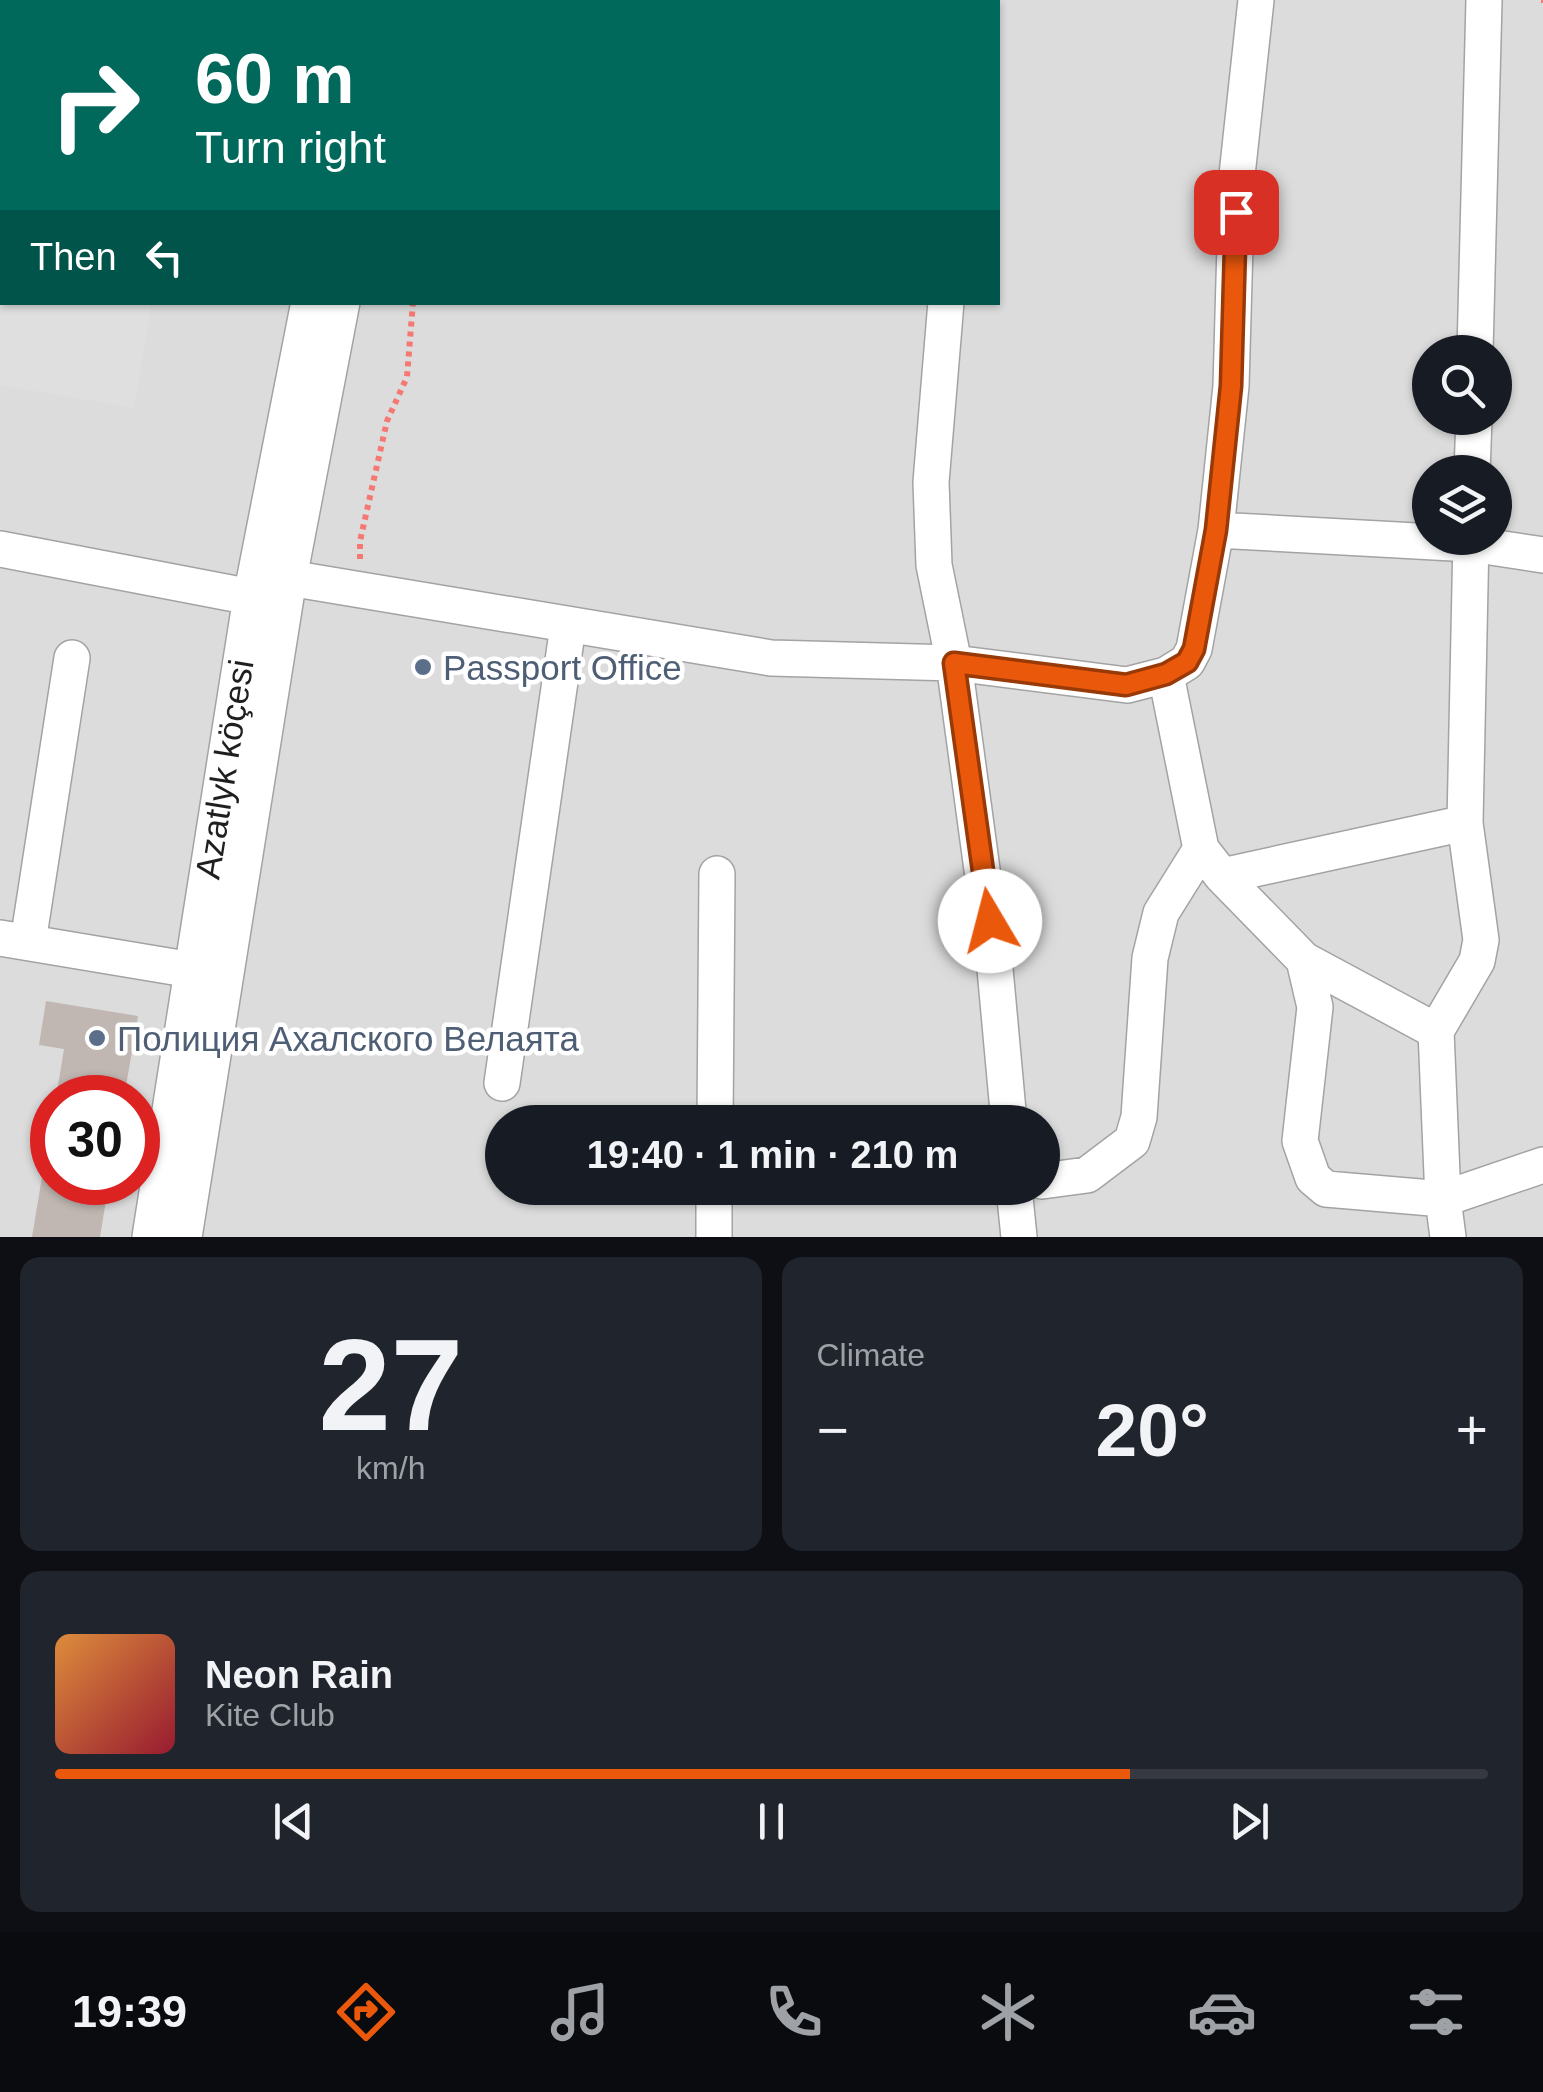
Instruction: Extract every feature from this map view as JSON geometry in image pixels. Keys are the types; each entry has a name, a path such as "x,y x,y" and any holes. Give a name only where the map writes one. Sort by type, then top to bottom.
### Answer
{"street":[{"path":"289,578 771,658 954,663 1126,685 1166,674 1187,662 1194,649 1216,530 1231,386 1237,175 1256,0"},
{"path":"1475,335 1484,0"},
{"name":"Azatlyk köçesi","path":"150,1237 252,597 308,305"},
{"name":"Azatlyk köçesi","path":"184,1237 289,578 341,305"},
{"path":"946,305 931,482 934,565 954,663 994,958 1007,1105"},
{"path":"1216,530 1412,538"},
{"path":"0,549 252,597"},
{"path":"1512,549 1543,555"},
{"path":"1448,1237 1436,1030 1477,961 1481,940 1465,822 1471,555"},
{"path":"502,1083 568,626"},
{"path":"72,658 14,940 192,970"},
{"path":"1166,674 1212,862 1304,960 1436,1030"},
{"path":"1060,1179 1087,1175 1132,1141 1139,1117 1150,958 1161,913 1212,862 1465,822"},
{"path":"714,1105 717,874"},
{"path":"1304,960 1315,1006 1300,1141 1312,1178 1326,1189 1443,1198 1543,1165"},
{"path":"714,1205 714,1237"},
{"path":"1016,1205 1019,1237"}],"path":[{"path":"361,590 360,541 386,421 407,376 413,305"}],"shaded area":[{"path":"1000,0 1543,0 1543,1237 0,1237 0,305 1000,305"},
{"path":"0,305 152,305 134,408 0,385"}],"building":[{"path":"46,1001 138,1016 128,1075 60,1075 64,1049 39,1045"},
{"path":"37,1205 105,1205 100,1237 32,1237"}],"place":[{"name":"Passport Office","path":"423,667"},
{"name":"Полиция Ахалского Велаята","path":"97,1038"}],"route":[{"path":"990,921 954,663 1126,685 1166,674 1187,662 1194,649 1216,530 1231,386 1236,212"}]}
